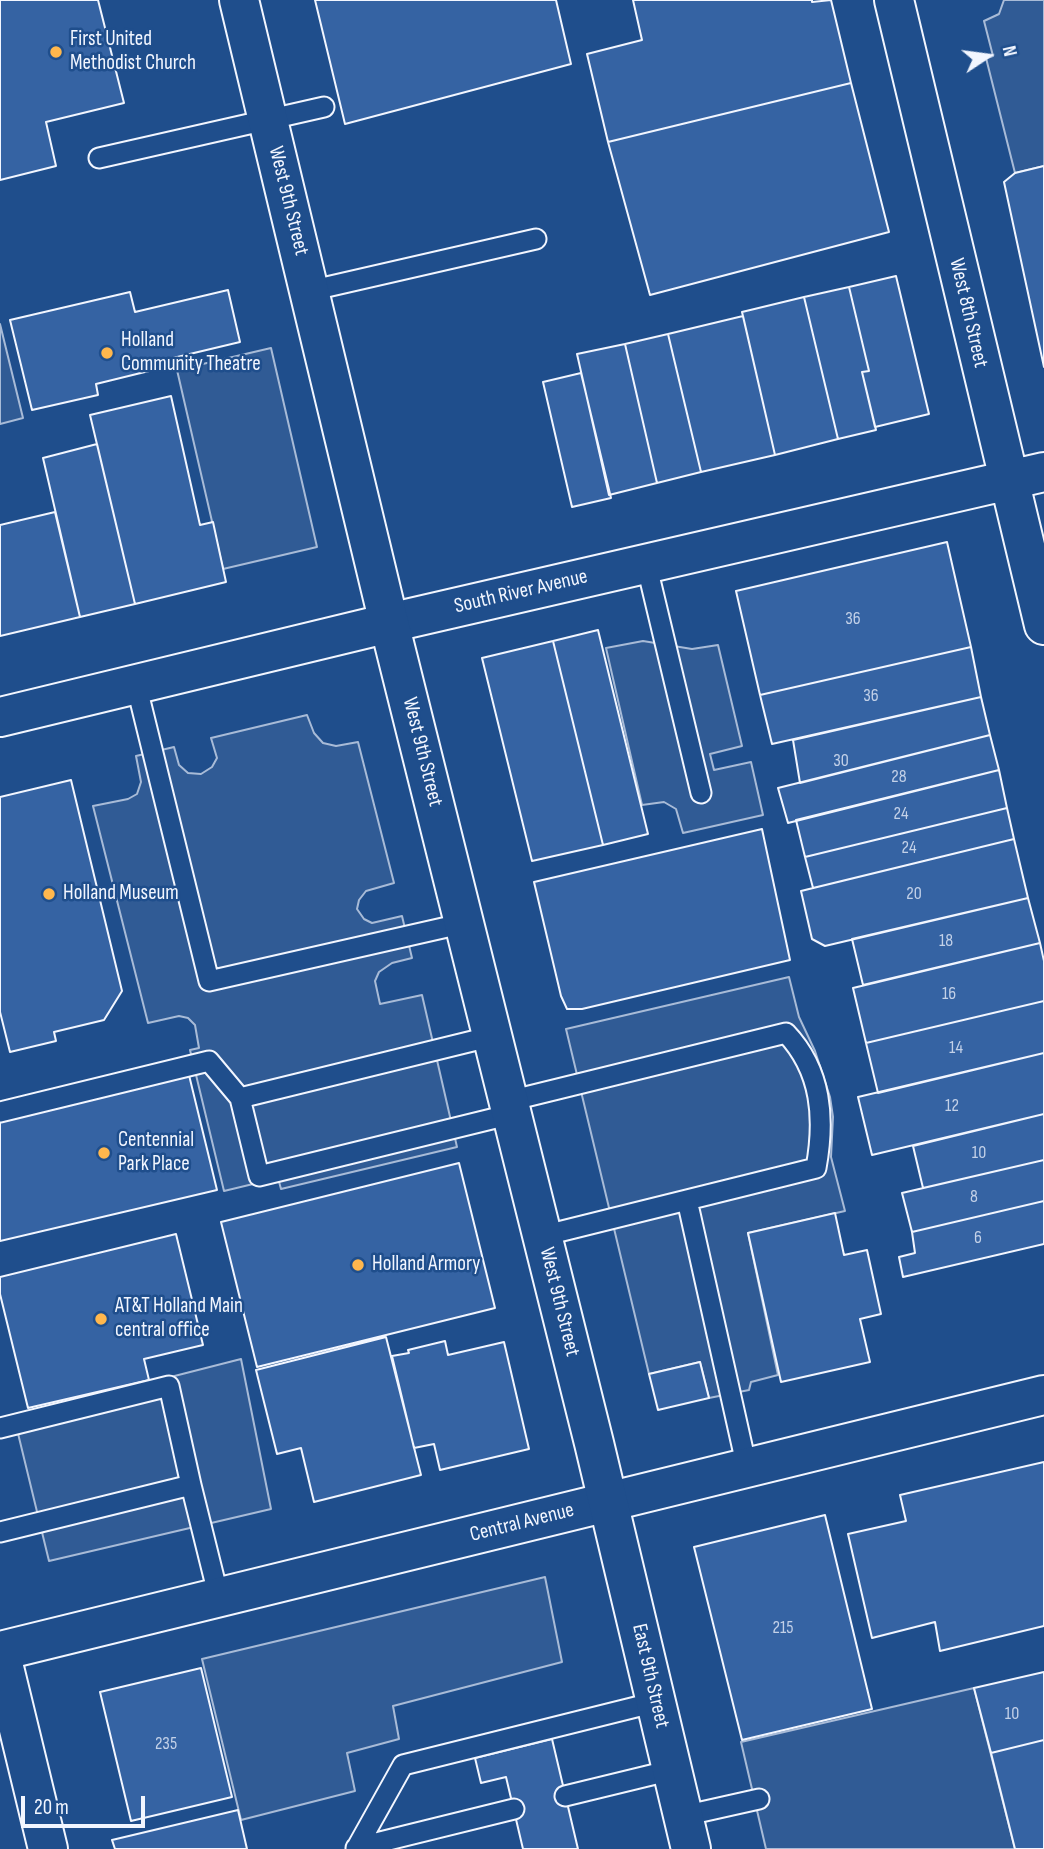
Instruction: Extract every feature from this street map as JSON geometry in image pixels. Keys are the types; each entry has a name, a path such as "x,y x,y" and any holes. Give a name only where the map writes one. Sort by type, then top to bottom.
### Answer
{"main road":[{"name":"West 9th Street","path":"239,0 389,623 608,1503"},
{"name":"West 8th Street","path":"894,0 1026,476 1044,625"},
{"name":"South River Avenue","path":"0,717 389,623 1026,476"},
{"name":"Central Avenue","path":"0,1651 1044,1395"},
{"name":"East 9th Street","path":"608,1503 687,1833"},
{"path":"0,1651 48,1849"}],"lane":[{"path":"99,158 324,107"},
{"path":"309,291 536,239"},
{"path":"646,563 701,793"},
{"path":"136,684 209,981 464,923"},
{"path":"0,1112 209,1061 240,1098 259,1176 786,1033 799,1047 814,1078 821,1104 821,1139 816,1168 542,1236"},
{"path":"240,1098 493,1036"},
{"path":"687,1200 747,1468"},
{"path":"0,1428 169,1386 219,1598"},
{"path":"0,1532 191,1485"},
{"path":"356,1848 403,1765 656,1702"},
{"path":"565,1796 672,1770"},
{"path":"687,1833 759,1798"},
{"path":"356,1848 514,1809"}],"shaded area":[{"path":"1004,0 1044,0 1044,166 1015,173 986,58 993,56 984,21 999,14"},
{"path":"0,324 23,418 0,424"},
{"path":"271,348 317,547 223,569 177,370"},
{"path":"643,641 692,649 718,645 742,746 710,754 714,770 751,762 763,815 683,833 676,809 664,802 642,805 606,648"},
{"path":"307,715 314,733 323,743 336,746 358,742 394,883 366,891 359,900 357,909 364,919 372,923 402,916 412,958 392,963 379,972 375,981 380,1004 422,995 457,1147 281,1189 278,1178 224,1191 190,1050 199,1048 195,1025 188,1018 179,1016 148,1023 93,806 128,799 137,794 141,782 136,756 174,747 179,765 188,773 201,774 212,767 217,758 211,738"},
{"path":"789,977 799,1017 815,1051 830,1097 833,1117 831,1157 845,1211 748,1233 778,1375 751,1382 749,1390 709,1398 700,1362 649,1374 566,1029"},
{"path":"241,1359 271,1509 49,1561 14,1417"},
{"path":"545,1577 562,1662 393,1706 399,1739 347,1753 355,1791 241,1820 202,1659"},
{"path":"974,1688 1015,1849 766,1849 741,1742"}],"building":[{"name":"First United Methodist Church","path":"0,0 98,0 124,103 46,122 56,166 0,180"},
{"path":"315,0 556,0 571,64 345,124"},
{"path":"633,0 831,0 851,83 608,142 587,54 642,40"},
{"path":"851,83 889,232 650,295 608,142"},
{"path":"1044,166 1044,367 1004,182 1015,173"},
{"path":"896,276 929,414 875,427 862,372 869,371 849,287"},
{"path":"849,287 869,371 862,372 876,430 838,439 804,297"},
{"name":"Holland Community Theatre","path":"228,290 240,342 152,363 153,370 96,384 98,395 32,410 10,320 130,292 135,312"},
{"path":"804,297 838,439 775,455 742,312"},
{"path":"743,316 775,455 701,472 668,334"},
{"path":"668,334 701,472 657,483 625,344"},
{"path":"625,344 657,483 609,495 577,354"},
{"path":"581,373 611,498 572,507 543,382"},
{"path":"171,396 200,525 213,522 226,582 135,604 90,415"},
{"path":"97,444 135,604 80,617 43,458"},
{"path":"55,512 80,617 0,636 0,525"},
{"path":"947,542 971,647 760,695 736,591"},
{"path":"598,630 648,834 603,845 553,641"},
{"path":"553,641 603,845 532,861 482,658"},
{"path":"971,647 981,697 772,744 760,695"},
{"path":"981,697 990,735 800,783 793,740"},
{"path":"990,735 999,770 788,823 778,788"},
{"path":"999,770 1007,808 805,857 796,820"},
{"name":"Holland Museum","path":"71,780 122,991 104,1020 54,1032 56,1041 10,1052 0,1012 0,797"},
{"path":"1007,808 1014,839 813,888 805,857"},
{"path":"762,829 790,960 582,1009 567,1009 561,996 534,882"},
{"path":"1014,839 1028,898 825,946 812,939 801,891"},
{"path":"1028,898 1040,943 863,985 852,939"},
{"path":"1040,943 1044,961 1044,1001 866,1043 853,988"},
{"path":"1044,1001 1044,1053 878,1093 866,1043"},
{"path":"1044,1053 1044,1114 872,1155 858,1097"},
{"name":"Centennial Park Place","path":"188,1071 217,1190 0,1241 0,1117"},
{"path":"1044,1114 1044,1160 923,1188 913,1146"},
{"path":"1044,1160 1044,1201 912,1232 902,1193"},
{"name":"Holland Armory","path":"459,1163 495,1308 257,1367 221,1222"},
{"path":"1044,1201 1044,1244 903,1277 899,1257 915,1253 912,1232"},
{"path":"835,1213 844,1255 867,1250 881,1314 860,1319 870,1362 781,1382 748,1233"},
{"name":"AT&T Holland Main central office","path":"176,1234 203,1345 144,1359 149,1380 28,1408 0,1294 0,1277"},
{"path":"386,1337 421,1475 314,1502 301,1448 277,1454 256,1370"},
{"path":"445,1341 448,1355 504,1342 529,1449 440,1470 434,1444 414,1448 392,1356"},
{"path":"700,1362 709,1398 658,1410 649,1374"},
{"path":"1044,1462 1044,1626 940,1651 935,1622 872,1638 848,1534 906,1521 900,1495"},
{"path":"825,1515 872,1709 742,1740 694,1547"},
{"path":"201,1668 232,1797 131,1821 100,1692"},
{"path":"1044,1672 1044,1740 991,1753 974,1688"},
{"path":"552,1739 578,1849 523,1849 506,1777 481,1783 475,1758"},
{"path":"1044,1740 1044,1849 1015,1849 991,1753"},
{"path":"238,1810 247,1849 115,1849 112,1840"}],"place":[{"name":"First United Methodist Church","path":"56,52"},
{"name":"Holland Community Theatre","path":"107,353"},
{"name":"Holland Museum","path":"49,894"},
{"name":"Centennial Park Place","path":"104,1153"},
{"name":"Holland Armory","path":"358,1265"},
{"name":"AT&T Holland Main central office","path":"101,1319"}]}
